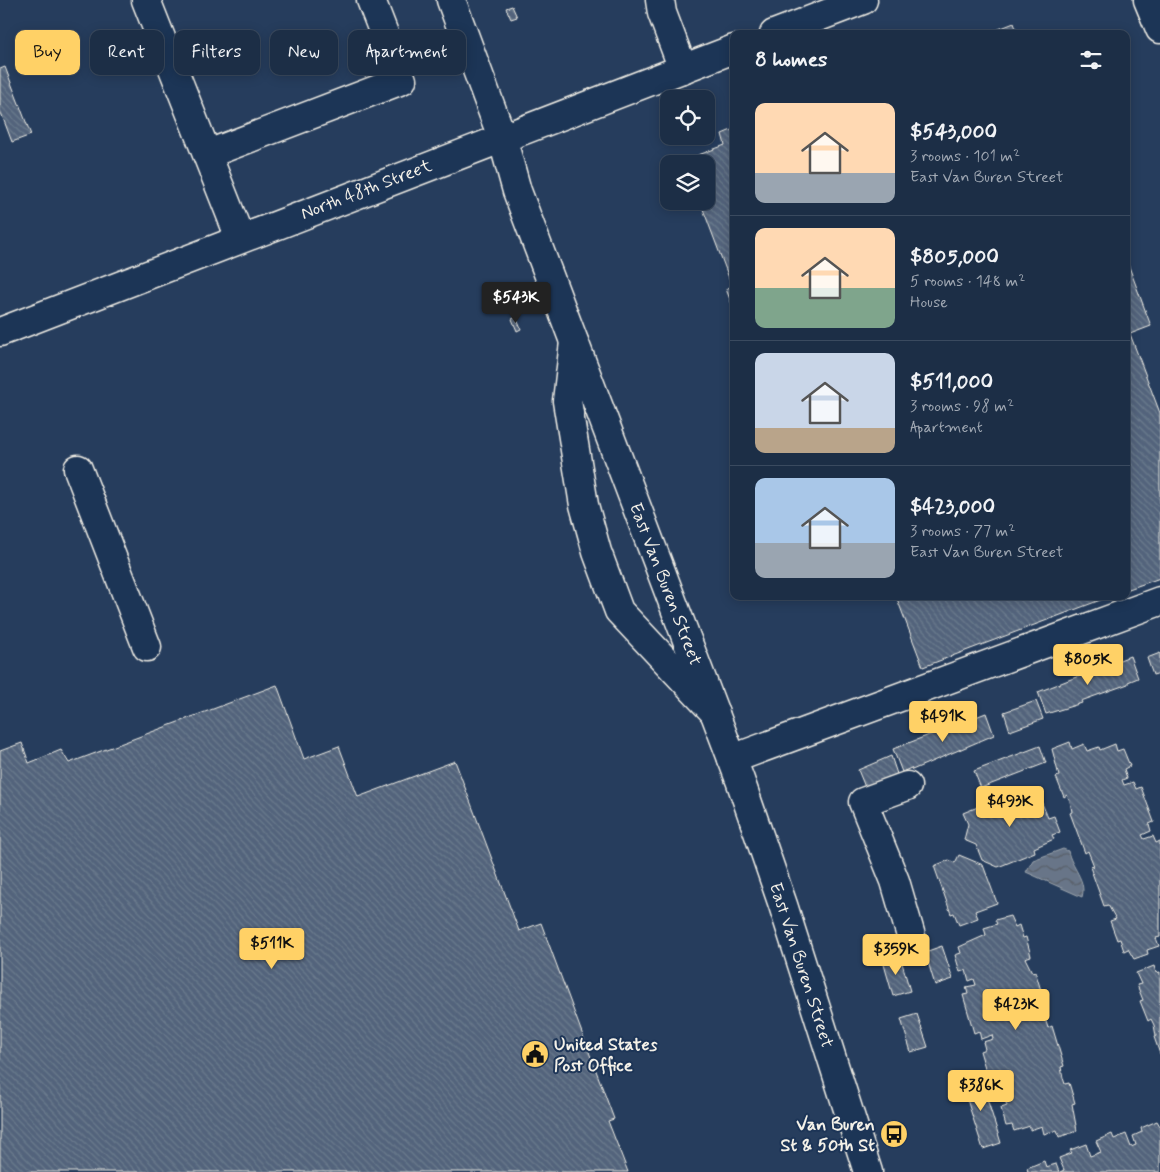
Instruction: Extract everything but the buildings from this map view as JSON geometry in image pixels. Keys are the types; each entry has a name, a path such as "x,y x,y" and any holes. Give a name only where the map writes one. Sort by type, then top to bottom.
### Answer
{"main road":[{"path":"146,0 240,238"},
{"path":"208,154 402,80 371,0"},
{"name":"East Van Buren Street","path":"451,0 502,137 517,191 732,759 783,905 868,1172"},
{"path":"660,0 662,12 683,69"},
{"path":"780,30 810,10 863,0"},
{"path":"1148,0 1160,29"},
{"name":"North 48th Street","path":"0,332 730,51"},
{"path":"574,342 567,401 584,505 597,552 619,611 715,713"},
{"path":"78,469 147,647"},
{"path":"732,759 1160,601"},
{"path":"907,786 863,802 895,881 911,936"}],"water":[{"path":"1063,849 1068,851 1081,879 1082,897 1026,872 1033,860"}],"place":[{"name":"United States Post Office","path":"535,1054"},
{"name":"Van Buren St & 50th St","path":"894,1134"}]}
